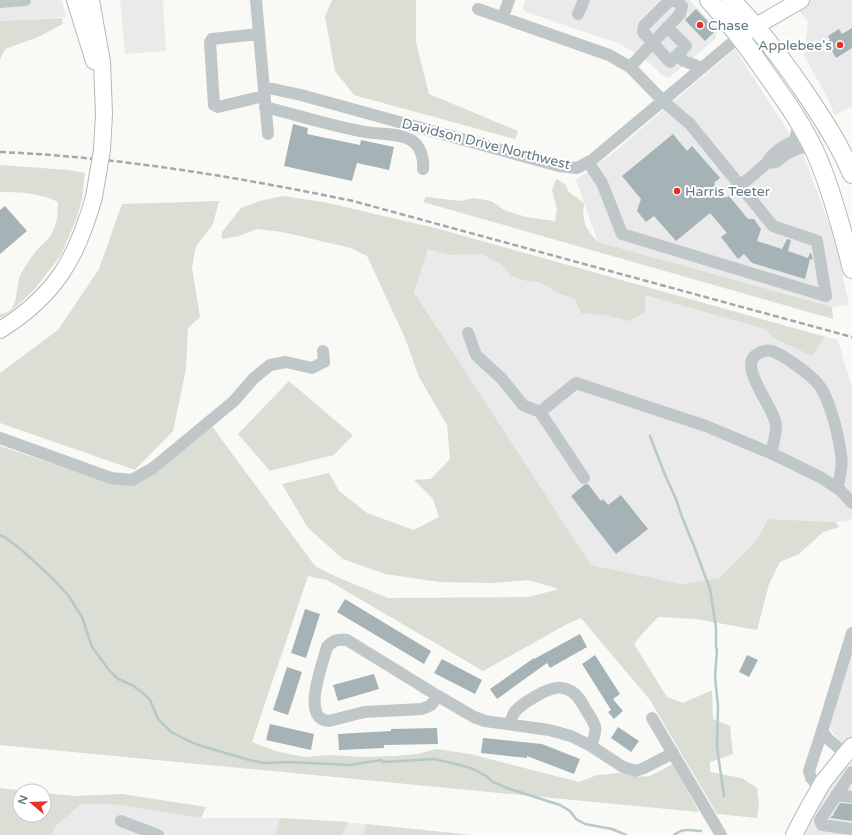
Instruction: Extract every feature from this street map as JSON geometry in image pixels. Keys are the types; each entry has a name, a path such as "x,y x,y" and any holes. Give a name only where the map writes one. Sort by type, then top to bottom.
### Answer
{"highway":[{"path":"710,0 740,36 785,100 814,150 829,187 852,269"},
{"path":"731,0 756,26 816,109 839,146 852,174"}],"main road":[{"path":"75,0 103,91"},
{"path":"0,330 28,310 44,295 68,265 85,228 94,197 102,150 104,114 102,62 91,0"},
{"name":"Davidson Drive Northwest","path":"740,36 800,0"},
{"path":"794,835 820,788 849,750"}],"street":[{"path":"3,1 21,0"},
{"path":"256,0 268,134"},
{"path":"503,17 509,0"},
{"path":"579,0 576,14 584,0"},
{"path":"630,67 648,39 667,27 680,14 682,6 676,1 669,1 644,26 642,32 648,39 670,62 681,58 702,68"},
{"path":"478,9 609,54 630,67 663,101 690,124 773,226 817,241 826,296 622,234 602,183 588,162"},
{"path":"667,27 686,46 681,58 688,80"},
{"name":"Davidson Drive Northwest","path":"259,34 212,39 210,42 214,105 218,107 265,96 301,95 558,166 570,168 577,168 588,162 624,134 740,36"},
{"path":"265,96 360,132 397,135 411,140 418,147 424,160 424,169"},
{"path":"740,186 767,163 770,157 777,150 795,140 799,123"},
{"path":"415,143 420,128"},
{"path":"767,163 776,162 786,154 801,147 814,150"},
{"path":"468,333 476,355 501,378 523,405 540,412 584,478"},
{"path":"771,453 776,426 772,412 753,377 750,363 754,356 771,350 808,374 821,388 829,406 842,456 840,480 836,488"},
{"path":"0,438 110,478 132,480 153,468 228,406 254,378 270,365 286,362 312,368 324,362 323,351"},
{"path":"540,412 576,384 706,426 771,453 820,477 836,488 852,503"},
{"path":"820,788 811,778 810,771 852,633"},
{"path":"438,696 431,705 422,709 364,712 329,721 324,721 318,716 314,709 314,698 327,647 331,642 347,640 438,696 474,717 485,721 549,730 571,736 591,746 629,770 636,771 644,768 673,753"},
{"path":"510,724 514,713 524,704 547,691 556,688 564,688 577,696 594,722 597,730 591,746"},
{"path":"652,718 721,835"},
{"path":"822,731 828,739 849,750"},
{"path":"851,776 836,795 820,820 822,825 852,828"},
{"path":"836,795 852,796"},
{"path":"121,821 158,835"}],"shaded area":[{"path":"0,0 62,0 66,17 0,21"},
{"path":"120,0 169,0 163,1 166,51 125,54"},
{"path":"332,0 416,1 416,42 429,94 518,131 515,139 354,95 335,71 325,17"},
{"path":"525,0 689,0 718,29 715,39 669,78 662,75 644,58 618,43 526,12 523,9"},
{"path":"791,0 852,0 852,106 835,116 828,99 804,56 808,22"},
{"path":"62,18 63,24 38,37 5,49 0,60 0,21"},
{"path":"735,49 804,156 836,243 849,305 832,307 598,242 576,180 612,154"},
{"path":"0,165 69,170 85,173 82,199 76,220 61,255 34,290 10,312 0,318 0,314 7,313 14,304 19,279 24,268 36,251 48,239 55,227 58,202 37,195 0,192"},
{"path":"556,179 565,184 569,192 584,203 585,225 598,242 832,307 833,319 423,202 426,197 460,201 474,198 491,201 504,210 526,217 555,221 557,209 552,190"},
{"path":"284,196 328,203 435,228 825,337 812,356 774,338 765,329 645,295 645,312 630,321 604,315 581,313 575,299 558,293 540,282 527,281 511,276 502,265 482,254 451,255 428,249 414,292 591,565 682,584 719,578 756,541 768,519 836,522 839,527 823,532 799,554 780,562 769,584 757,630 696,619 658,617 634,644 667,697 683,703 712,690 713,719 730,726 733,754 710,762 710,772 742,778 757,788 759,804 757,818 717,814 650,700 581,618 569,623 483,671 327,580 308,576 252,742 275,751 304,757 329,755 362,757 394,756 418,754 436,749 470,754 579,782 597,775 621,773 636,777 650,776 673,764 699,812 0,745 0,446 112,484 138,483 211,425 315,566 339,578 388,598 529,597 559,589 528,580 492,583 439,582 385,574 343,559 308,528 282,484 329,473 339,491 367,513 414,530 439,517 433,499 414,480 431,479 450,459 447,425 419,377 405,338 367,256 351,248 282,232 257,229 239,236 222,239 222,232 241,208 259,201"},
{"path":"219,201 213,224 196,246 192,268 200,317 188,328 186,369 173,431 135,470 0,423 0,373 58,330 99,269 122,204"},
{"path":"435,228 838,340 852,388 852,518 845,522 768,519 756,541 719,578 682,584 591,565 414,292"},
{"path":"289,381 353,435 334,455 270,471 238,434"},
{"path":"852,650 852,756 829,728"},
{"path":"852,756 852,835 800,835 814,806"},
{"path":"0,788 12,789 12,823 52,823 52,794 75,796 122,794 206,807 201,818 112,804 81,804 57,825 51,835 0,835"},
{"path":"81,804 112,804 201,818 280,818 366,824 363,835 51,835 57,825"},
{"path":"280,818 348,822 342,835 275,835"},
{"path":"366,824 473,835 363,835"}],"building":[{"name":"Chase","path":"696,9 716,30 705,41 685,20"},
{"name":"Applebee's","path":"852,28 852,48 836,58 827,42 830,40 828,36 839,29 842,34"},
{"path":"293,124 308,128 307,134 360,145 361,140 394,147 389,170 357,163 352,181 284,166"},
{"name":"Harris Teeter","path":"673,134 687,151 692,146 720,178 714,183 726,198 729,196 748,219 754,219 761,229 757,241 782,249 787,239 791,240 788,251 808,258 811,253 813,260 810,259 805,279 752,263 744,254 738,259 721,237 727,233 710,213 676,241 654,216 646,222 637,211 641,199 622,176"},
{"path":"5,206 27,231 0,254 0,210"},
{"path":"588,484 601,501 603,499 608,505 621,495 648,529 616,554 571,496 584,485"},
{"path":"345,599 431,651 424,664 337,612"},
{"path":"305,609 320,614 306,658 291,653"},
{"path":"580,634 587,647 550,668 547,663 497,699 490,689 534,658"},
{"path":"595,655 620,694 613,699 623,711 614,719 608,712 611,710 582,664"},
{"path":"747,655 758,660 749,677 739,672"},
{"path":"442,659 482,680 475,694 434,673"},
{"path":"287,667 302,672 288,715 273,710"},
{"path":"374,674 379,689 338,701 333,685"},
{"path":"270,724 314,734 311,750 266,740"},
{"path":"618,727 639,741 631,752 611,738"},
{"path":"437,728 438,744 384,745 384,748 339,750 338,734 391,731 391,729"},
{"path":"483,738 542,744 580,759 574,774 527,756 527,758 481,753"},
{"path":"840,803 852,804 852,821 830,818 833,816"}],"waterway":[{"path":"650,436 676,499 710,589 716,628 717,649 715,677 718,706 717,747 724,796"},
{"path":"0,535 24,552 68,595 82,617 92,647 109,670 118,679 132,685 144,694 150,700 158,719 171,732 195,744 264,763 291,762 350,765 381,760 383,762 435,759 473,769 486,776 493,782 507,788 560,805 570,811 576,819 585,824 612,829 626,835"},
{"path":"674,835 683,830 701,831"}],"railway":[{"path":"0,152 89,158 178,169 353,201 852,337"}],"place":[{"name":"Chase","path":"700,25"},
{"name":"Applebee's","path":"840,45"},
{"name":"Harris Teeter","path":"677,191"}]}
